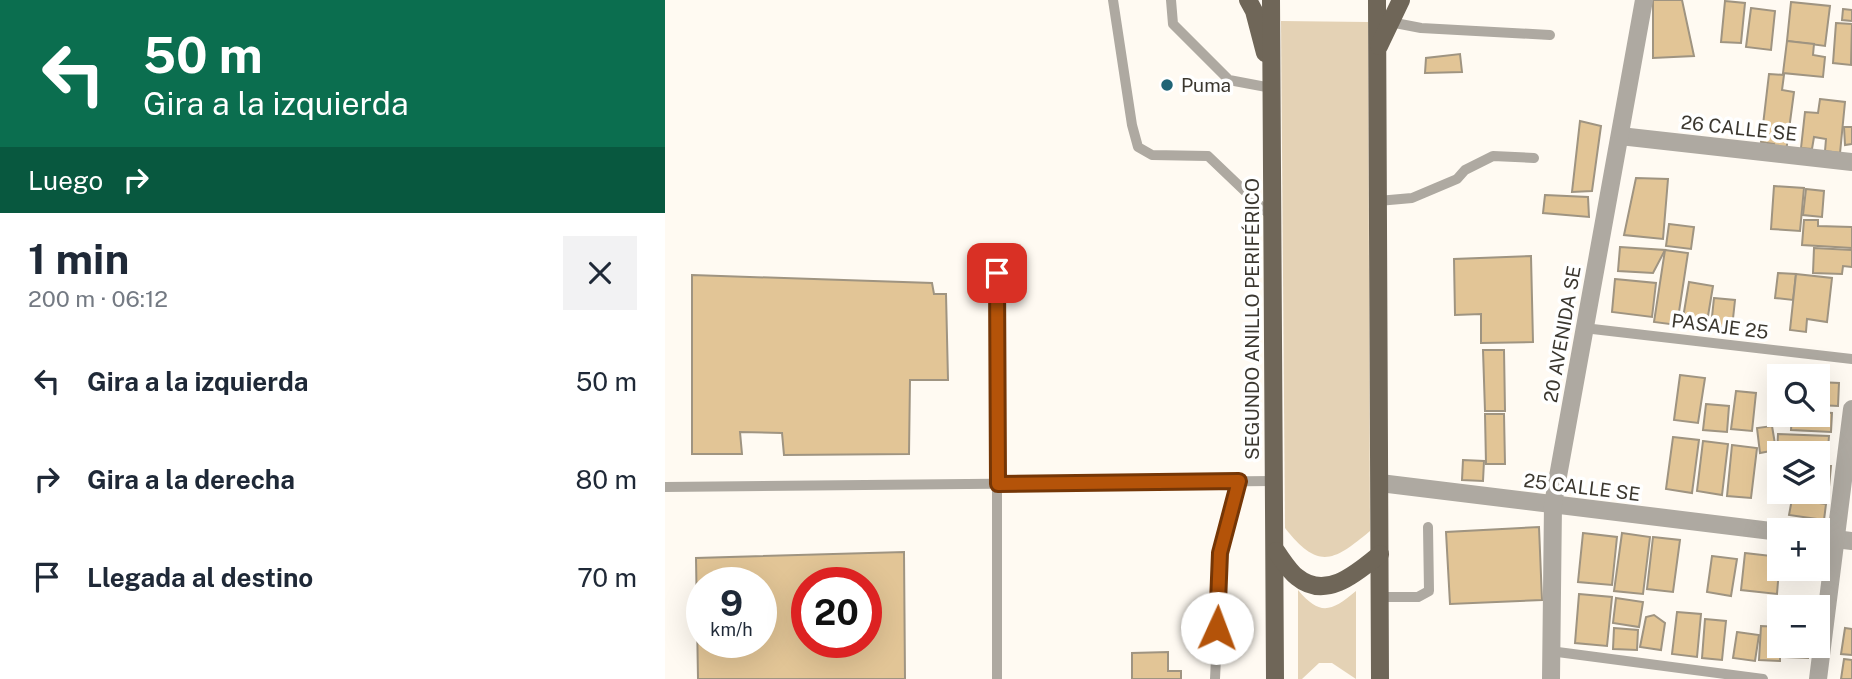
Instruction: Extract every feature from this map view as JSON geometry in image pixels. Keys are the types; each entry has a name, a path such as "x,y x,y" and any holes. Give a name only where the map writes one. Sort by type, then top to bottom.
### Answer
{"main road":[{"path":"1248,0 1254,11 1272,86"},
{"name":"SEGUNDO ANILLO PERIFÉRICO","path":"1271,0 1275,679"},
{"path":"1377,0 1380,679"},
{"path":"1377,52 1401,0"},
{"path":"1276,551 1297,577 1315,586 1335,585 1354,575 1380,554"}],"street":[{"name":"20 AVENIDA SE","path":"1551,679 1553,504 1644,0"},
{"name":"26 CALLE SE","path":"1621,136 1852,162"},
{"path":"1818,679 1852,409"},
{"name":"25 CALLE SE","path":"1380,483 1767,530"}],"lane":[{"path":"1113,0 1132,125 1138,147 1152,155 1208,156 1273,218"},
{"path":"1171,0 1173,24 1229,80 1272,86"},
{"path":"1390,22 1421,28 1549,35"},
{"path":"1378,201 1412,198 1457,179 1465,170 1493,156 1534,158"},
{"path":"997,273 997,679"},
{"name":"PASAJE 25","path":"1584,328 1852,359"},
{"path":"1215,679 1220,553 1239,481"},
{"path":"665,487 1274,481"},
{"path":"1380,597 1418,597 1429,591 1428,527"},
{"path":"1550,651 1763,679"}],"shaded area":[{"path":"1281,21 1368,22 1370,531 1346,550 1326,557 1307,551 1285,528"},
{"path":"1298,590 1313,604 1326,608 1356,591 1356,679 1332,663 1319,663 1302,679 1298,679"}],"building":[{"path":"1653,0 1682,0 1694,56 1653,58"},
{"path":"1725,1 1745,3 1741,43 1721,42"},
{"path":"1791,2 1830,6 1825,46 1787,41"},
{"path":"1751,8 1775,11 1771,50 1746,47"},
{"path":"1843,9 1852,10 1852,21 1842,20"},
{"path":"1836,23 1852,24 1851,65 1833,63"},
{"path":"1787,41 1814,44 1813,55 1825,57 1823,77 1783,73"},
{"path":"1460,54 1462,72 1425,73 1426,58"},
{"path":"1769,74 1784,75 1782,90 1794,92 1786,152 1773,150 1774,144 1761,142"},
{"path":"1820,99 1845,102 1840,153 1825,151 1826,139 1814,137 1812,149 1801,148 1805,112 1818,113"},
{"path":"1580,121 1601,126 1592,191 1572,192"},
{"path":"1844,127 1852,127 1852,144 1845,145"},
{"path":"1636,178 1668,179 1663,239 1624,235"},
{"path":"1774,186 1804,188 1800,231 1771,229"},
{"path":"1806,189 1824,191 1822,217 1803,215"},
{"path":"1545,195 1588,197 1589,217 1543,213"},
{"path":"1804,220 1818,220 1818,226 1852,227 1852,248 1802,245"},
{"path":"1669,224 1694,227 1691,249 1666,246"},
{"path":"1620,247 1665,250 1653,273 1618,271"},
{"path":"1814,248 1852,250 1852,267 1843,266 1842,274 1813,273"},
{"path":"1665,250 1688,253 1677,325 1654,322"},
{"path":"1531,256 1533,342 1481,343 1481,314 1455,315 1454,259"},
{"path":"1778,273 1796,274 1793,300 1775,298"},
{"path":"1796,274 1832,278 1827,322 1807,319 1806,332 1790,330"},
{"path":"692,275 932,283 934,294 946,294 948,380 910,380 909,454 784,455 782,433 740,432 742,454 692,454"},
{"path":"1615,279 1656,283 1652,317 1612,312"},
{"path":"1689,282 1713,286 1706,328 1682,324"},
{"path":"1714,298 1735,300 1732,328 1711,326"},
{"path":"1483,350 1504,350 1505,411 1485,411"},
{"path":"1680,375 1705,378 1698,423 1674,420"},
{"path":"1830,383 1839,383 1838,406 1830,406"},
{"path":"1736,391 1756,393 1752,431 1731,429"},
{"path":"1706,404 1729,406 1727,432 1703,430"},
{"path":"1832,413 1831,432 1791,430 1791,427 1830,427"},
{"path":"1485,414 1504,414 1505,464 1486,464"},
{"path":"1772,427 1774,441 1767,441 1767,452 1760,453 1757,428"},
{"path":"1778,434 1829,436 1829,441 1778,441"},
{"path":"1673,437 1699,440 1692,493 1666,489"},
{"path":"1703,441 1728,444 1722,495 1697,491"},
{"path":"1732,445 1757,448 1751,498 1727,496"},
{"path":"1463,460 1484,461 1483,481 1462,480"},
{"path":"1791,504 1826,504 1824,518 1789,515"},
{"path":"1539,527 1542,600 1450,604 1446,532"},
{"path":"1583,533 1617,537 1612,585 1578,582"},
{"path":"1622,533 1650,537 1643,594 1614,591"},
{"path":"1653,537 1680,540 1673,592 1647,589"},
{"path":"904,552 905,679 698,679 698,658 777,658 777,567 696,567 696,558"},
{"path":"1745,553 1767,556 1767,581 1778,581 1777,594 1741,590"},
{"path":"1712,556 1737,559 1731,596 1707,592"},
{"path":"1579,594 1612,597 1607,646 1575,643"},
{"path":"1616,598 1643,602 1639,627 1613,623"},
{"path":"1677,612 1701,614 1697,657 1672,654"},
{"path":"1654,615 1665,623 1661,650 1640,647 1646,617"},
{"path":"1705,619 1726,621 1722,660 1702,658"},
{"path":"1761,626 1767,626 1767,658 1780,658 1780,661 1759,660"},
{"path":"1614,628 1638,630 1637,650 1613,649"},
{"path":"1845,628 1852,629 1852,655 1841,654"},
{"path":"1737,632 1759,635 1755,661 1733,658"},
{"path":"1168,652 1168,671 1181,671 1181,679 1132,679 1132,653"},
{"path":"1844,659 1852,660 1852,679 1841,679"}],"place":[{"name":"Puma","path":"1167,85"}],"route":[{"path":"997,273 998,484 1239,481 1220,553 1217,628"}]}
